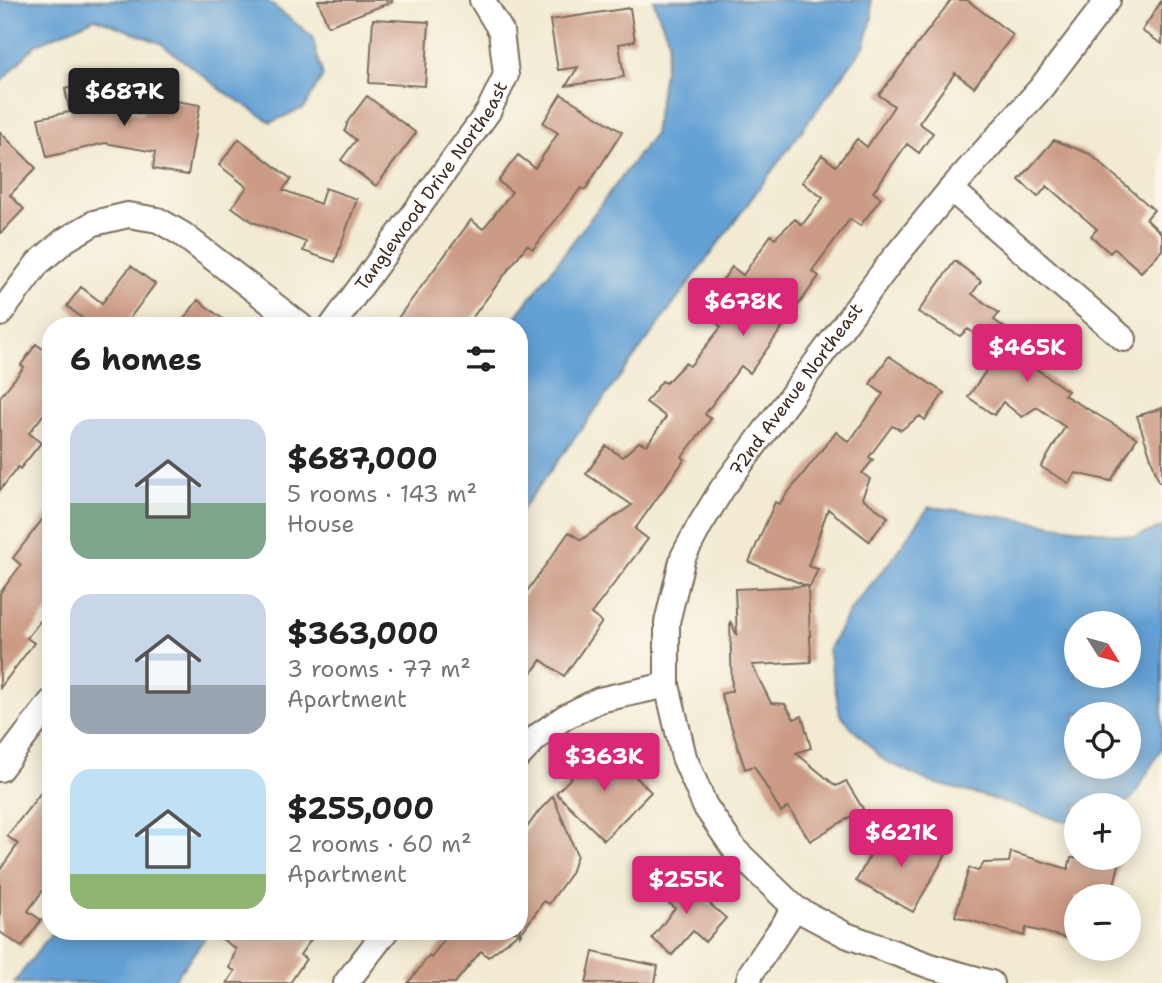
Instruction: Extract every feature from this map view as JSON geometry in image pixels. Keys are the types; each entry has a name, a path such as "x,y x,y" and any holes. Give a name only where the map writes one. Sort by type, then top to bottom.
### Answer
{"street":[{"name":"Tanglewood Drive Northeast","path":"339,317 488,112 506,75 501,32 482,0"},
{"name":"72nd Avenue Northeast","path":"991,983 933,967 846,935 795,908 735,850 705,806 684,757 667,685 667,622 683,557 722,489 890,262 1041,88 1108,0"},
{"path":"951,189 1124,339"},
{"path":"0,314 38,263 65,240 94,223 128,215 158,220 182,234 289,317"},
{"path":"528,747 539,735 565,717 599,700 667,685"},
{"path":"0,769 42,714"},
{"path":"748,983 751,972 795,908"},
{"path":"346,983 379,940"}],"water":[{"path":"0,0 266,0 312,36 323,76 304,108 271,122 223,91 160,43 95,18 35,45 0,83"},
{"path":"653,0 871,0 872,18 865,45 528,501 528,317 516,317 654,134 669,41"},
{"path":"929,507 1135,537 1162,527 1162,747 1136,793 1064,793 1064,821 930,782 883,760 840,715 828,650 850,610 888,564"},
{"path":"46,940 203,940 172,983 14,983"}],"building":[{"path":"318,0 392,0 392,2 328,26"},
{"path":"951,0 967,0 1013,35 974,87 955,73 919,123 933,133 919,153 907,144 873,192 881,198 860,226 850,219 812,271 819,276 750,373 741,366 705,414 711,419 682,457 685,459 635,529 648,539 591,614 602,622 564,676 541,660 528,678 528,590 569,532 581,540 632,505 586,474 606,446 622,457 639,442 647,445 666,417 646,402 662,381 666,383 685,363 690,366 721,327 715,321 724,301 713,293 732,267 743,275 771,235 775,238 795,219 802,225 823,198 802,182 822,155 836,166 857,139 867,147 894,106 879,95"},
{"path":"1162,0 1162,44 1142,31"},
{"path":"630,8 635,41 619,44 624,77 566,86 578,67 558,70 550,20"},
{"path":"373,19 429,22 425,86 369,83"},
{"path":"97,81 103,107 143,114 146,96 200,105 188,175 153,169 155,152 105,143 47,157 38,118 70,112 65,89"},
{"path":"561,94 622,132 585,190 581,188 533,249 527,245 473,317 399,317 471,220 483,229 512,192 498,181 518,155 535,168 558,133 543,123"},
{"path":"367,96 416,133 376,186 341,160 356,140 345,131 348,121"},
{"path":"0,132 36,168 10,195 24,209 0,234"},
{"path":"239,139 291,179 283,190 320,204 325,188 357,199 335,262 303,251 306,242 253,222 232,207 247,187 219,165"},
{"path":"1054,140 1090,154 1154,210 1146,219 1162,234 1162,250 1141,272 1114,248 1110,253 1091,236 1097,229 1047,186 1038,197 1019,180"},
{"path":"955,261 981,281 972,294 999,313 994,320 1038,351 1029,364 1068,391 1064,395 1137,438 1111,481 1076,473 1069,483 1041,467 1065,427 1037,407 1022,417 1003,402 994,415 968,397 999,352 968,329 960,336 918,312"},
{"path":"131,266 155,284 131,317 81,317 67,306 81,287 102,303"},
{"path":"198,300 220,317 186,317"},
{"path":"36,344 42,348 42,416 29,433 41,443 0,490 0,397 24,367 21,365"},
{"path":"889,356 944,393 925,420 920,416 901,430 892,426 869,457 873,460 862,473 870,479 862,498 888,517 869,541 828,509 808,566 818,569 810,587 808,586 811,662 752,665 771,703 785,704 794,719 802,716 811,748 796,753 836,786 846,781 863,809 810,841 788,807 781,812 754,766 745,769 721,694 732,691 730,621 737,635 735,589 807,586 749,562 775,502 779,504 836,432 849,442 883,394 870,384"},
{"path":"1162,408 1162,481 1159,482 1137,416"},
{"path":"42,520 42,619 27,638 34,643 0,688 0,593 21,565 13,558"},
{"path":"604,745 651,792 604,840 556,793"},
{"path":"42,791 42,892 28,911 41,920 22,947 0,932 0,870 18,844 7,836"},
{"path":"553,796 577,855 571,873 549,904 544,901 528,924 528,826"},
{"path":"882,833 917,839 946,854 913,912 856,881"},
{"path":"1011,852 1064,870 1118,870 1114,884 1064,884 1064,937 1026,928 1024,936 955,916 969,868 978,871 984,863 1009,862"},
{"path":"675,874 726,918 705,942 693,931 672,955 652,938 675,908 658,894"},
{"path":"224,940 311,940 300,955 306,959 290,983 227,983 235,971 229,968 236,949"},
{"path":"444,940 510,940 488,957 481,951 455,983 408,983 429,956 431,958"},
{"path":"593,952 658,966 655,983 586,983"}]}
